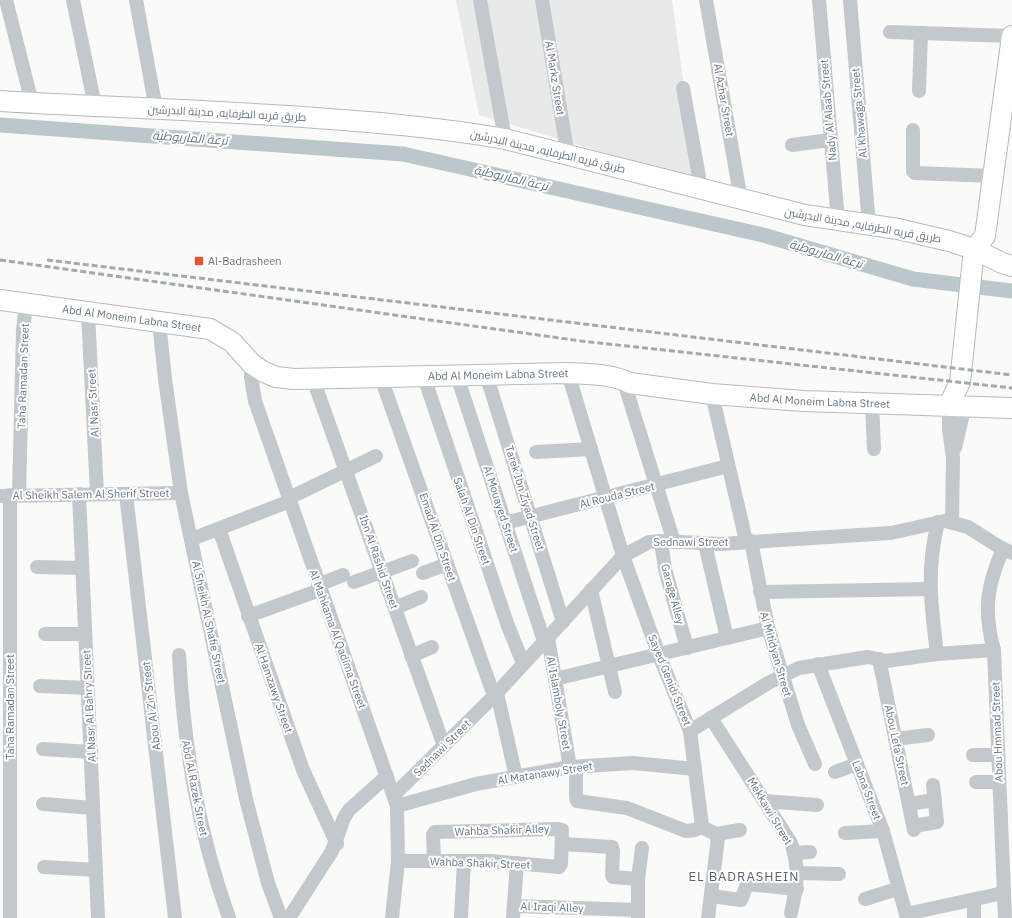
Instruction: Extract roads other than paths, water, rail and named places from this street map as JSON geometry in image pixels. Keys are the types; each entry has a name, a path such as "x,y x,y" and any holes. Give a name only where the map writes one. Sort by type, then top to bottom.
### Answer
{"main road":[{"path":"957,405 970,384 971,331 980,252 985,236 1012,36"},
{"name":"طريق قريه الطرفايه, مدينة البدرشين","path":"0,101 156,109 230,111 446,129 505,139 805,215 905,231 949,241 980,252 1012,258"},
{"path":"971,331 983,279 980,252"},
{"name":"Abd Al Moneim Labna Street","path":"0,300 210,329 232,342 252,364 264,372 276,377 313,379 568,373 623,379 630,382 712,394 803,401 1012,408"}],"street":[{"path":"6,0 32,103"},
{"path":"73,0 95,106"},
{"path":"136,0 156,109"},
{"path":"480,0 505,139"},
{"name":"Al Markz Street","path":"542,0 568,156"},
{"name":"Al Azhar Street","path":"706,0 741,200"},
{"name":"Nady Al Alaab Street","path":"819,0 838,221"},
{"name":"Al Khawaga Street","path":"850,0 869,225"},
{"path":"890,32 1012,36"},
{"path":"919,91 921,33"},
{"path":"683,88 701,188"},
{"path":"913,130 913,171 915,173 993,176"},
{"path":"792,145 830,140"},
{"name":"Taha Ramadan Street","path":"10,918 10,495 26,304"},
{"name":"Al Nasr Street","path":"88,312 97,494"},
{"name":"Al Sheikh Al Shafie Street","path":"159,322 181,493 192,538 246,799 268,883 281,918"},
{"name":"Al Mahkama Al Qadima Street","path":"252,364 251,377 255,401 319,587 396,800 398,861 392,918"},
{"name":"Sayed Genidi Street","path":"568,373 623,556 658,655 690,731 702,826"},
{"name":"Tarek Ibn Ziyad Street","path":"486,374 531,516 562,622"},
{"name":"Al Mouayed Street","path":"457,376 505,523 546,640"},
{"name":"Salah Al Din Street","path":"424,377 508,626 523,663"},
{"name":"Emad Al Din Street","path":"382,378 447,564 495,694 516,777"},
{"name":"Ibn Al Rashid Street","path":"313,379 347,470 411,656 444,746"},
{"name":"Garage Alley","path":"623,379 656,485 667,541 665,569 687,648"},
{"name":"Al Mitidyan Street","path":"712,394 768,628 798,724 815,764"},
{"path":"872,403 874,449"},
{"path":"952,522 953,458 957,405"},
{"path":"536,452 591,449"},
{"path":"192,538 289,500 376,456"},
{"name":"Al Rouda Street","path":"505,523 728,466"},
{"name":"Al Sheikh Salem Al Sherif Street","path":"10,495 181,493"},
{"name":"Al Nasr Al Bahry Street","path":"79,494 98,918"},
{"name":"Abou Al Zin Street","path":"126,494 175,918"},
{"path":"937,654 930,589 930,559 938,522"},
{"name":"Sednawi Street","path":"396,800 444,746 546,640 623,556 648,542 667,541 706,544 891,533 914,529 938,522 952,522 968,527 1007,551"},
{"name":"Al Hamzawy Street","path":"218,529 303,770 337,844"},
{"path":"706,544 727,638"},
{"name":"Abou Hmmad Street","path":"1007,551 988,589 987,611 989,632 994,650 1003,893 1007,915"},
{"path":"248,616 319,587 349,578 382,572 412,561"},
{"path":"423,573 447,564"},
{"path":"37,567 82,568"},
{"path":"760,592 930,589"},
{"path":"591,590 615,692"},
{"path":"395,608 421,597"},
{"path":"555,679 768,628"},
{"path":"45,634 85,634"},
{"name":"Al Islamboly Street","path":"546,640 573,767 577,801 627,808 686,831 694,830 702,826"},
{"path":"411,656 432,647"},
{"path":"690,731 782,675 799,668 868,657 886,661 937,654 994,650"},
{"name":"Abd Al Razek Street","path":"179,655 187,754 196,802 207,850 229,918"},
{"name":"Abou Lefa Street","path":"879,660 914,828 937,822 935,800"},
{"name":"Labna Street","path":"818,664 883,832 897,889 906,916"},
{"path":"40,686 88,688"},
{"name":"Mekkawi Street","path":"711,718 791,843 798,873 797,889 791,912"},
{"path":"895,739 928,735"},
{"path":"43,749 91,752"},
{"path":"972,755 998,755"},
{"name":"Al Matanawy Street","path":"396,800 573,767 633,763 696,769"},
{"path":"835,772 857,764"},
{"path":"289,918 337,844 341,827 349,810 388,776"},
{"path":"976,782 999,782"},
{"path":"909,804 935,800 933,785"},
{"path":"764,800 817,805"},
{"path":"43,804 93,808"},
{"path":"702,826 704,829 716,834 740,830"},
{"name":"Wahba Shakir Alley","path":"434,861 433,835 435,832 560,829 563,832 561,866"},
{"path":"845,832 883,832"},
{"path":"708,918 718,838 716,834"},
{"path":"562,844 612,847 613,878 638,879"},
{"path":"638,914 638,879 642,848"},
{"path":"794,853 810,852"},
{"name":"Wahba Shakir Street","path":"398,861 464,861 561,866"},
{"path":"461,918 464,861"},
{"path":"513,912 517,863"},
{"path":"44,867 96,870"},
{"path":"798,873 839,874"},
{"path":"711,896 741,900 747,884 797,889"},
{"path":"865,899 897,889"},
{"path":"906,916 1003,893"},
{"path":"974,900 974,917"},
{"name":"Al Iraqi Alley","path":"513,912 638,914"}],"waterway":[{"name":"ترعة الماريوطية","path":"0,125 403,154 763,235 913,279 1012,291"}],"railway":[{"path":"0,260 581,341 1012,388"},
{"path":"47,260 1012,375"}],"place":[{"name":"Al-Badrasheen","path":"199,261"}],"district":[{"name":"EL BADRASHEIN","path":"744,876"}]}
